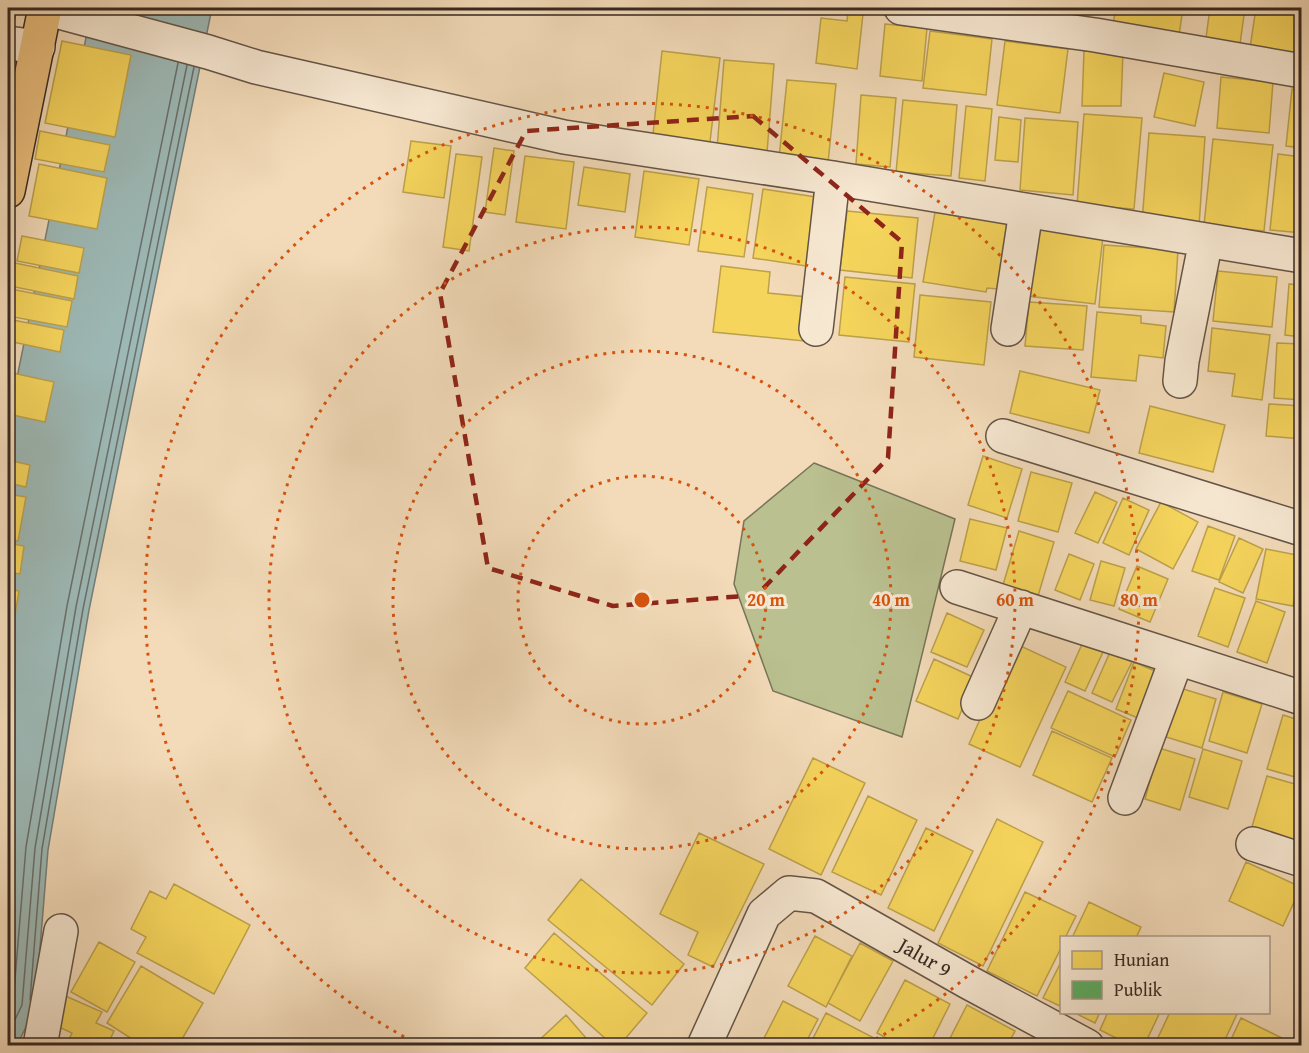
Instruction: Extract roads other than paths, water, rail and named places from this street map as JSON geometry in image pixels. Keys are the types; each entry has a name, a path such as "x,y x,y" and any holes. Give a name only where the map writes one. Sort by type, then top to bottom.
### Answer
{"main road":[{"path":"8,191 23,45 55,10"}],"street":[{"path":"901,8 1098,21 1302,71"},
{"path":"55,10 256,67 564,137 833,178 1302,256"},
{"path":"816,329 833,178"},
{"path":"1008,328 1026,211"},
{"path":"1180,381 1206,240"},
{"path":"1003,436 1302,529"},
{"path":"957,587 1302,698"},
{"path":"978,703 1021,607"},
{"path":"1125,798 1177,658"},
{"path":"1253,844 1302,860"},
{"name":"Jalur 9","path":"704,1046 764,914 789,893 816,896 1087,1046"},
{"path":"40,1046 61,931"}],"water":[{"path":"92,8 212,8 89,610 48,850 35,1009 17,1045 8,1046 8,422"}]}
